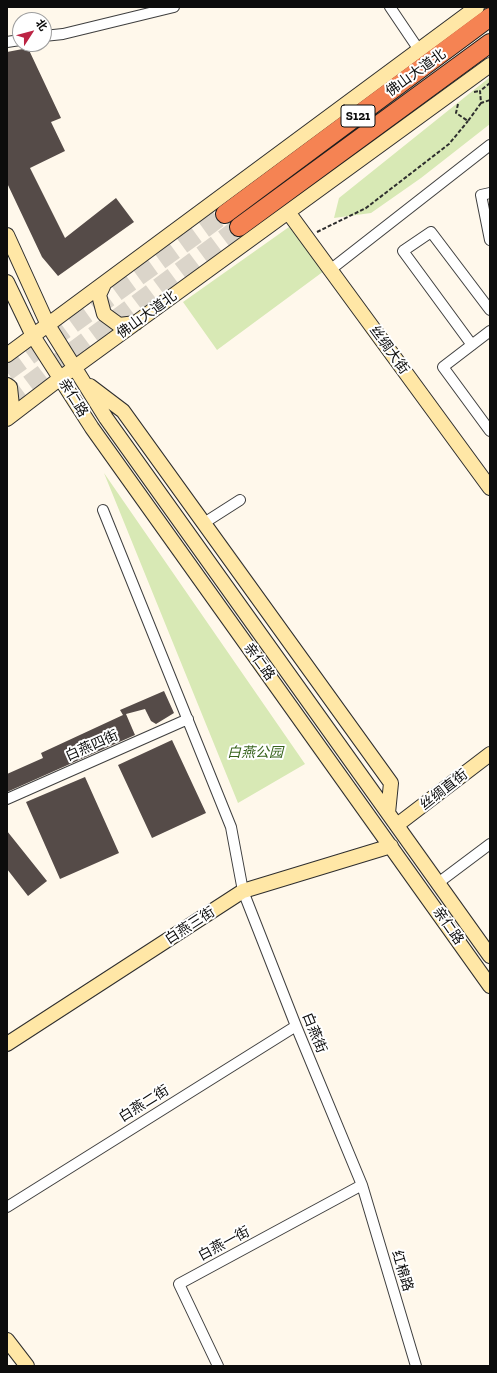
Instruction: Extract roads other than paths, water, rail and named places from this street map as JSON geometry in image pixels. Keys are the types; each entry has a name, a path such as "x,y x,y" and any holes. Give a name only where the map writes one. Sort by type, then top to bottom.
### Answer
{"highway":[{"name":"佛山大道北","path":"219,208 490,17"},
{"name":"佛山大道北","path":"239,227 490,43"}],"main road":[{"path":"219,208 419,50 477,7"},
{"name":"佛山大道北","path":"8,418 75,367 490,65"},
{"name":"佛山大道北","path":"7,355 104,284 219,208"},
{"name":"丝绸大街","path":"288,212 490,488"},
{"name":"亲仁路","path":"7,236 48,325 106,418 490,956"},
{"name":"亲仁路","path":"7,282 33,336 92,428 490,986"},
{"path":"104,284 99,295 104,314 120,325 136,323"},
{"path":"84,381 123,411 391,784 388,813"},
{"path":"7,384 10,387 12,406 8,418"},
{"name":"丝绸直街","path":"397,826 490,754"},
{"name":"白燕三街","path":"7,1044 243,891 391,846"},
{"path":"7,1340 26,1366"}],"street":[{"path":"52,35 63,34 174,7"},
{"path":"390,7 419,50"},
{"path":"330,270 490,145"},
{"path":"490,193 481,195 490,240"},
{"path":"472,345 403,251 431,232 490,310"},
{"path":"490,331 443,367 490,431"},
{"path":"204,523 240,500"},
{"name":"白燕街","path":"104,510 231,827 243,891 296,1026 362,1185"},
{"name":"白燕四街","path":"7,799 188,719"},
{"path":"438,884 490,844"},
{"name":"白燕二街","path":"7,1207 296,1026"},
{"name":"白燕一街","path":"218,1366 178,1284 362,1185"},
{"name":"红棉路","path":"362,1185 416,1366"}],"tunnel":[{"path":"7,372 225,214"},
{"path":"7,400 239,227"}],"park label":[{"name":"白燕公园","path":"255,753"}]}
